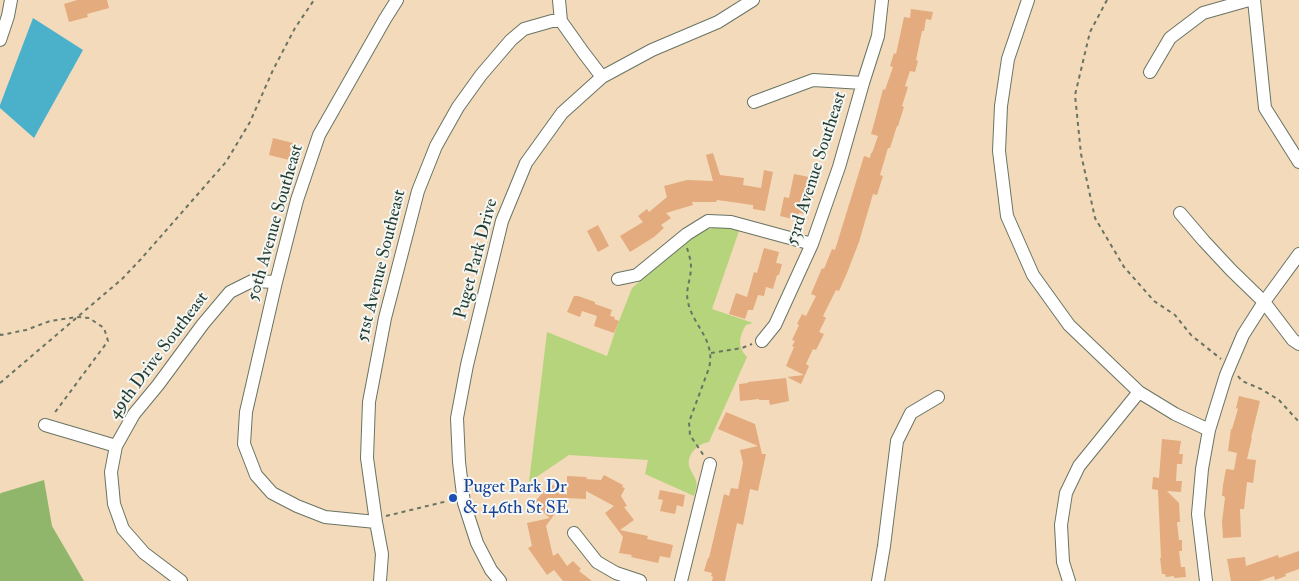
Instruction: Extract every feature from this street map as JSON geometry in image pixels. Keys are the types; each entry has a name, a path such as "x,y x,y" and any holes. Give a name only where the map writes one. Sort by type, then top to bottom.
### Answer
{"street":[{"path":"0,40 11,0"},
{"name":"50th Avenue Southeast","path":"376,520 325,517 297,506 272,493 256,475 244,444 246,412 276,282 297,200 319,135 397,0"},
{"path":"559,0 561,21 602,77"},
{"name":"Puget Park Drive","path":"500,581 491,570 476,543 464,498 459,462 457,418 467,365 502,221 526,163 562,113 602,77 652,50 718,22 753,0"},
{"name":"53rd Avenue Southeast","path":"762,341 775,324 812,244 839,167 878,36 882,0"},
{"path":"1028,0 1008,59 1001,106 999,151 1007,216 1033,275 1069,325 1139,392 1175,414 1208,430"},
{"path":"1150,72 1170,38 1204,13 1249,0"},
{"path":"1254,0 1265,108 1299,162"},
{"name":"51st Avenue Southeast","path":"380,581 382,554 367,458 369,402 385,318 418,191 436,146 458,107 481,75 524,28 552,21 561,21"},
{"path":"754,102 813,80 863,83"},
{"path":"1180,212 1224,263 1264,302 1293,340 1299,344"},
{"path":"618,279 636,275 684,236 708,221 731,222 812,244"},
{"path":"1206,581 1198,514 1208,430 1229,366 1243,335 1299,254"},
{"name":"49th Drive Southeast","path":"181,581 144,553 123,529 114,504 111,472 116,446 134,414 230,292 252,282 276,282"},
{"path":"1069,581 1063,562 1061,524 1066,493 1079,466 1139,392"},
{"path":"878,581 897,441 911,413 938,397"},
{"path":"45,425 116,446"},
{"path":"681,581 710,464"},
{"path":"574,533 597,562 616,573 640,581"}],"path":[{"path":"0,383 122,279 226,162 250,122 295,28 314,0"},
{"path":"1107,0 1090,32 1075,95 1081,154 1095,218 1124,267 1154,301 1175,314 1191,335 1229,366 1242,381 1261,389 1279,400 1299,422"},
{"path":"684,236 691,267 687,288 687,302 703,334 711,358 689,422 690,435 710,464"},
{"path":"0,334 26,330 50,321 77,317 90,318 104,328 108,341 45,425"},
{"path":"710,353 742,348 762,341"},
{"path":"376,520 464,498"}],"green space":[{"path":"726,226 739,231 712,309 753,323 746,325 742,333 740,345 747,357 709,442 697,447 690,457 689,466 697,483 694,496 645,474 648,460 569,455 529,482 547,332 607,356 632,288 695,235 703,231"},
{"path":"44,480 52,526 84,581 0,581 0,494"}],"water":[{"path":"33,18 83,50 34,138 0,108"}],"building":[{"path":"77,0 107,0 109,8 87,14 88,17 69,22 64,4"},
{"path":"911,9 933,12 931,20 926,19 915,72 910,71 905,86 908,87 902,106 904,107 890,148 888,148 880,175 883,176 877,195 873,194 859,242 839,291 836,290 823,316 826,318 819,332 824,334 816,350 813,349 806,364 809,366 801,384 787,377 804,375 786,366 794,347 792,346 795,341 792,340 802,314 806,316 816,296 811,294 822,268 824,269 832,249 835,250 864,156 870,158 872,153 878,136 871,134 883,89 885,90 893,67 890,66 894,53 896,54 904,17 910,18"},
{"path":"273,138 293,143 289,160 269,155"},
{"path":"713,153 720,175 744,178 743,185 761,188 764,170 773,172 765,211 753,209 753,205 717,200 716,202 692,202 693,205 666,213 671,218 661,225 664,228 654,237 630,252 620,236 643,222 638,216 647,209 649,212 667,197 664,186 687,180 713,181 706,155"},
{"path":"794,174 809,177 808,184 815,186 813,198 809,197 806,214 799,213 797,220 780,216 784,197 789,198"},
{"path":"598,225 609,246 598,252 587,231"},
{"path":"764,248 779,252 776,263 782,264 773,289 766,287 764,296 758,295 753,310 748,310 745,319 729,314 736,293 747,297 754,272 757,273"},
{"path":"574,296 595,302 595,304 612,310 610,316 615,317 614,319 619,321 614,333 594,326 597,316 582,311 580,317 567,312"},
{"path":"786,378 789,401 770,405 769,400 740,401 739,384"},
{"path":"1239,396 1260,401 1247,459 1256,460 1253,483 1247,482 1244,509 1240,509 1241,537 1223,538 1222,522 1225,498 1222,496 1223,485 1226,469 1234,470 1237,453 1228,451 1231,429 1238,409 1236,408"},
{"path":"726,412 755,424 762,454 766,454 758,491 750,489 743,525 737,523 725,581 712,581 712,573 704,571 709,558 724,494 729,496 731,488 738,489 743,463 740,450 758,446 718,429"},
{"path":"1162,439 1181,441 1179,454 1183,454 1182,464 1177,464 1176,481 1182,481 1181,492 1167,491 1179,503 1180,522 1177,522 1179,540 1182,540 1182,551 1179,551 1181,567 1185,567 1186,577 1166,577 1165,574 1162,574 1158,490 1152,489 1153,477 1159,478"},
{"path":"604,475 625,488 621,496 627,506 624,507 634,520 620,530 648,536 647,539 673,545 670,558 660,556 658,563 619,553 623,537 605,513 614,506 586,491 586,499 566,498 546,526 553,556 558,553 567,566 573,561 581,569 579,571 592,581 563,581 554,570 547,575 528,548 532,546 527,523 550,518 539,509 542,506 535,502 550,483 567,495 567,476 601,480"},
{"path":"660,490 685,495 683,507 677,505 675,514 660,511 663,500 658,499"},
{"path":"1299,551 1299,569 1285,574 1286,576 1275,580 1274,576 1260,581 1231,581 1227,559 1245,557 1246,566 1278,555 1279,558"}],"place":[{"name":"Puget Park Dr & 146th St SE","path":"453,498"}]}
